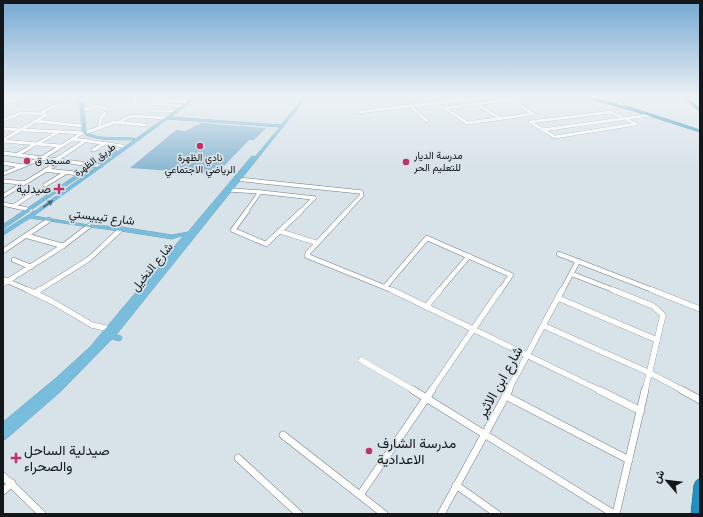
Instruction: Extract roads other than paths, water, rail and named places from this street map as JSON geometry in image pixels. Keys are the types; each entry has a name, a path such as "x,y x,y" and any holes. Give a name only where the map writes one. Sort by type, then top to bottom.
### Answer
{"highway":[{"path":"672,122 700,131"},
{"path":"697,514 700,485"}],"main road":[{"path":"83,122 84,133 92,136 133,139"},
{"name":"طريق الظهرة","path":"3,227 31,210 160,122"},
{"name":"طريق الظهرة","path":"3,233 30,217 160,122"},
{"path":"225,122 277,126"},
{"name":"شارع النخيل","path":"171,259 188,233 236,180 280,122"},
{"name":"شارع النخيل","path":"277,126 281,122"},
{"name":"شارع النخيل","path":"3,436 18,428 60,392 171,259 231,190 236,180"},
{"name":"شارع تيبيستي","path":"30,217 172,237"},
{"path":"172,237 188,233"},
{"path":"172,237 178,239 180,244"},
{"path":"109,333 119,338"},
{"name":"شارع النخيل","path":"3,427 67,373 109,333"}],"street":[{"path":"3,140 34,122"},
{"path":"44,122 83,126"},
{"path":"99,128 100,122"},
{"path":"3,174 42,158 84,133 118,122"},
{"path":"120,122 145,125"},
{"path":"530,122 555,137 636,124 632,122"},
{"path":"542,130 594,122"},
{"path":"45,131 56,124"},
{"path":"3,129 84,133"},
{"path":"18,154 58,132"},
{"path":"56,160 92,136"},
{"path":"73,139 123,146"},
{"path":"3,140 62,146"},
{"path":"93,150 105,143"},
{"path":"3,153 101,166"},
{"path":"3,196 61,161"},
{"path":"3,163 21,166"},
{"path":"45,170 82,174"},
{"path":"45,185 65,173"},
{"path":"236,180 361,192 362,195 307,254 307,256 385,287 473,331 641,411"},
{"path":"3,181 24,183"},
{"path":"14,206 38,190"},
{"path":"231,190 260,192 314,198 266,244 233,230 260,192"},
{"path":"3,204 31,210"},
{"path":"3,251 50,220"},
{"path":"5,281 31,267 63,246 89,226"},
{"path":"35,293 89,259 121,229"},
{"path":"279,231 317,243"},
{"path":"27,236 63,246"},
{"path":"360,495 511,275 427,238 385,287"},
{"path":"559,254 700,309"},
{"path":"426,307 469,256"},
{"path":"14,260 31,267"},
{"name":"شارع ابن الاثير","path":"440,514 506,396 578,261"},
{"path":"361,360 426,398 615,514 663,315 658,309 572,274"},
{"path":"5,281 35,293 68,309 92,325 109,333"},
{"path":"558,298 657,340"},
{"path":"544,326 650,373 700,400"},
{"path":"506,396 629,460"},
{"path":"283,435 384,514"},
{"path":"238,458 299,514"},
{"path":"3,476 12,483 42,514"},
{"path":"3,491 12,483"},
{"path":"456,485 497,514"}],"place":[{"name":"نادي الظهرة الرياضي الاجتماعي","path":"200,146"},
{"name":"مسجد ق","path":"27,161"},
{"name":"مدرسة الديار للتعليم الحر","path":"406,162"},
{"name":"صيدلية","path":"59,189"},
{"name":"مدرسة الشارف الاعدادية","path":"369,451"},
{"name":"صيدلية الساحل والصحراء","path":"16,458"}]}
